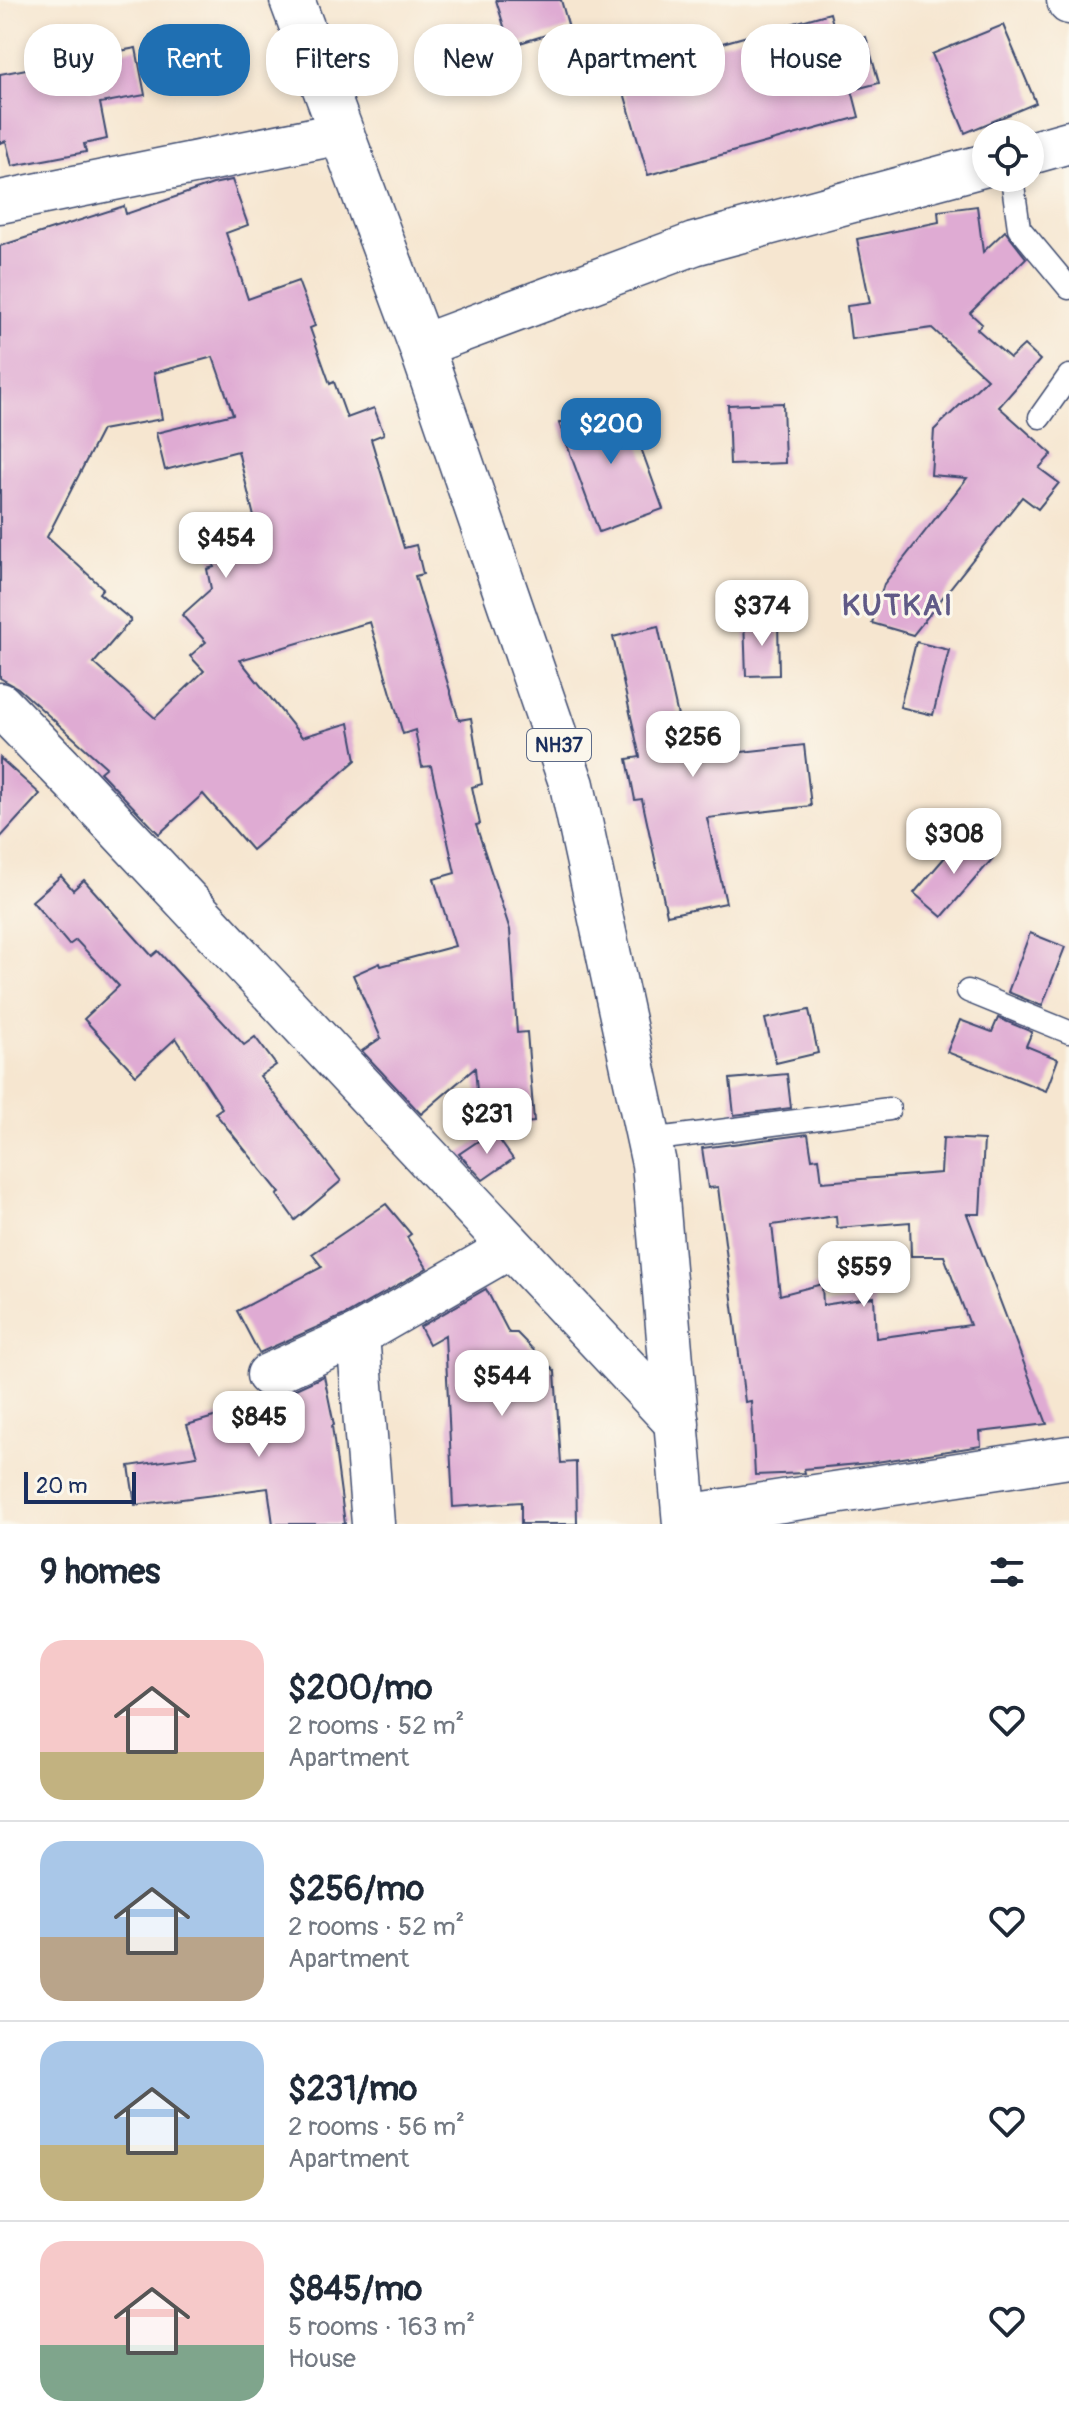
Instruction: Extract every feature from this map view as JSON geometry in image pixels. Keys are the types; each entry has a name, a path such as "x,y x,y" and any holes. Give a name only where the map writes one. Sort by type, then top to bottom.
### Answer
{"main road":[{"name":"NH37","path":"292,0 421,346 572,785 654,1164 685,1520"},
{"path":"0,705 677,1423"}],"street":[{"path":"0,202 342,133"},
{"path":"1044,149 1069,142"},
{"path":"421,346 694,244 972,169"},
{"path":"268,1375 358,1335 511,1247"},
{"path":"358,1335 373,1524"},
{"path":"685,1520 1069,1457"}],"lane":[{"path":"1014,192 1019,228 1069,288"},
{"path":"1040,417 1069,376"},
{"path":"968,991 1069,1032"},
{"path":"649,1140 889,1109"}],"building":[{"path":"496,0 561,0 568,24 538,24 538,37 522,42 522,24 503,24"},
{"path":"830,13 833,24 790,24"},
{"path":"1003,25 1036,103 996,120 972,120 972,130 965,133 932,54"},
{"path":"741,38 741,96 854,96 859,117 648,175 625,96 725,96 725,42"},
{"path":"136,48 139,96 100,103 107,139 84,144 86,152 12,166 6,141 0,143 0,74 24,69 24,96 122,96 122,51"},
{"path":"870,51 879,83 870,85"},
{"path":"232,180 248,225 226,233 248,299 298,281 315,326 310,328 330,384 334,382 347,418 374,408 384,434 371,439 404,548 416,545 423,574 415,576 459,720 471,718 482,784 472,787 480,824 476,825 510,930 517,1033 527,1032 534,1122 480,1126 475,1068 421,1114 362,1051 381,1038 353,975 380,963 381,966 455,946 434,879 455,873 431,766 422,767 415,730 403,734 370,622 240,660 302,737 349,723 356,760 252,850 203,794 159,834 100,772 106,767 18,688 0,678 0,246 124,206 126,214","holes":["213,357 233,414 156,433 165,470 238,451 255,521 205,536 214,567 207,569 211,589 182,615 206,642 190,656 204,671 155,718 94,663 131,620 99,593 103,588 47,537 102,430 162,419 154,373"]},
{"path":"977,206 983,252 1005,231 1026,258 970,313 982,324 977,329 1010,358 1024,345 1040,360 999,407 1052,454 1039,468 1059,483 1038,509 1022,497 913,635 872,623 884,584 967,478 931,475 934,430 987,379 932,328 851,339 847,306 870,303 857,239 939,222 938,211"},
{"path":"624,401 663,509 599,532 559,423"},
{"path":"783,403 785,463 730,465 728,405"},
{"path":"744,620 778,620 779,675 746,676"},
{"path":"658,626 685,748 705,746 706,756 804,745 811,806 707,818 726,903 667,915 642,799 635,800 627,759 640,757 613,637"},
{"path":"916,642 949,650 933,715 900,707"},
{"path":"0,758 40,794 0,838"},
{"path":"965,834 993,858 942,917 914,893"},
{"path":"61,876 73,890 84,880 152,956 158,951 244,1045 255,1037 276,1065 260,1076 341,1181 295,1220 277,1195 280,1193 215,1113 222,1108 176,1038 136,1075 84,1019 119,986 76,940 69,945 32,901"},
{"path":"1030,933 1065,947 1042,1006 1008,992"},
{"path":"809,1010 818,1053 776,1063 765,1019"},
{"path":"998,1018 1032,1032 1026,1046 1058,1059 1046,1091 947,1052 960,1020 992,1032"},
{"path":"787,1074 791,1108 734,1115 730,1079"},
{"path":"493,1131 513,1159 483,1180 459,1154"},
{"path":"808,1134 812,1159 819,1158 822,1182 941,1173 943,1138 984,1140 980,1214 967,1214 1047,1424 980,1432 981,1446 870,1463 804,1469 805,1473 755,1475 751,1401 745,1402 718,1187 708,1188 702,1148","holes":["836,1216 837,1228 910,1222 911,1256 944,1256 970,1325 876,1338 874,1297 823,1305 822,1284 780,1295 772,1225"]},
{"path":"386,1204 411,1234 407,1237 427,1268 347,1314 259,1353 237,1311 322,1267 312,1254"},
{"path":"486,1289 509,1333 517,1333 555,1372 561,1463 576,1462 577,1524 521,1524 521,1502 453,1507 445,1335 429,1344 420,1327"},
{"path":"324,1376 334,1425 345,1524 273,1524 268,1488 135,1505 129,1466 197,1456 187,1425 267,1401"}],"district":[{"name":"KUTKAI","path":"898,605"}]}
